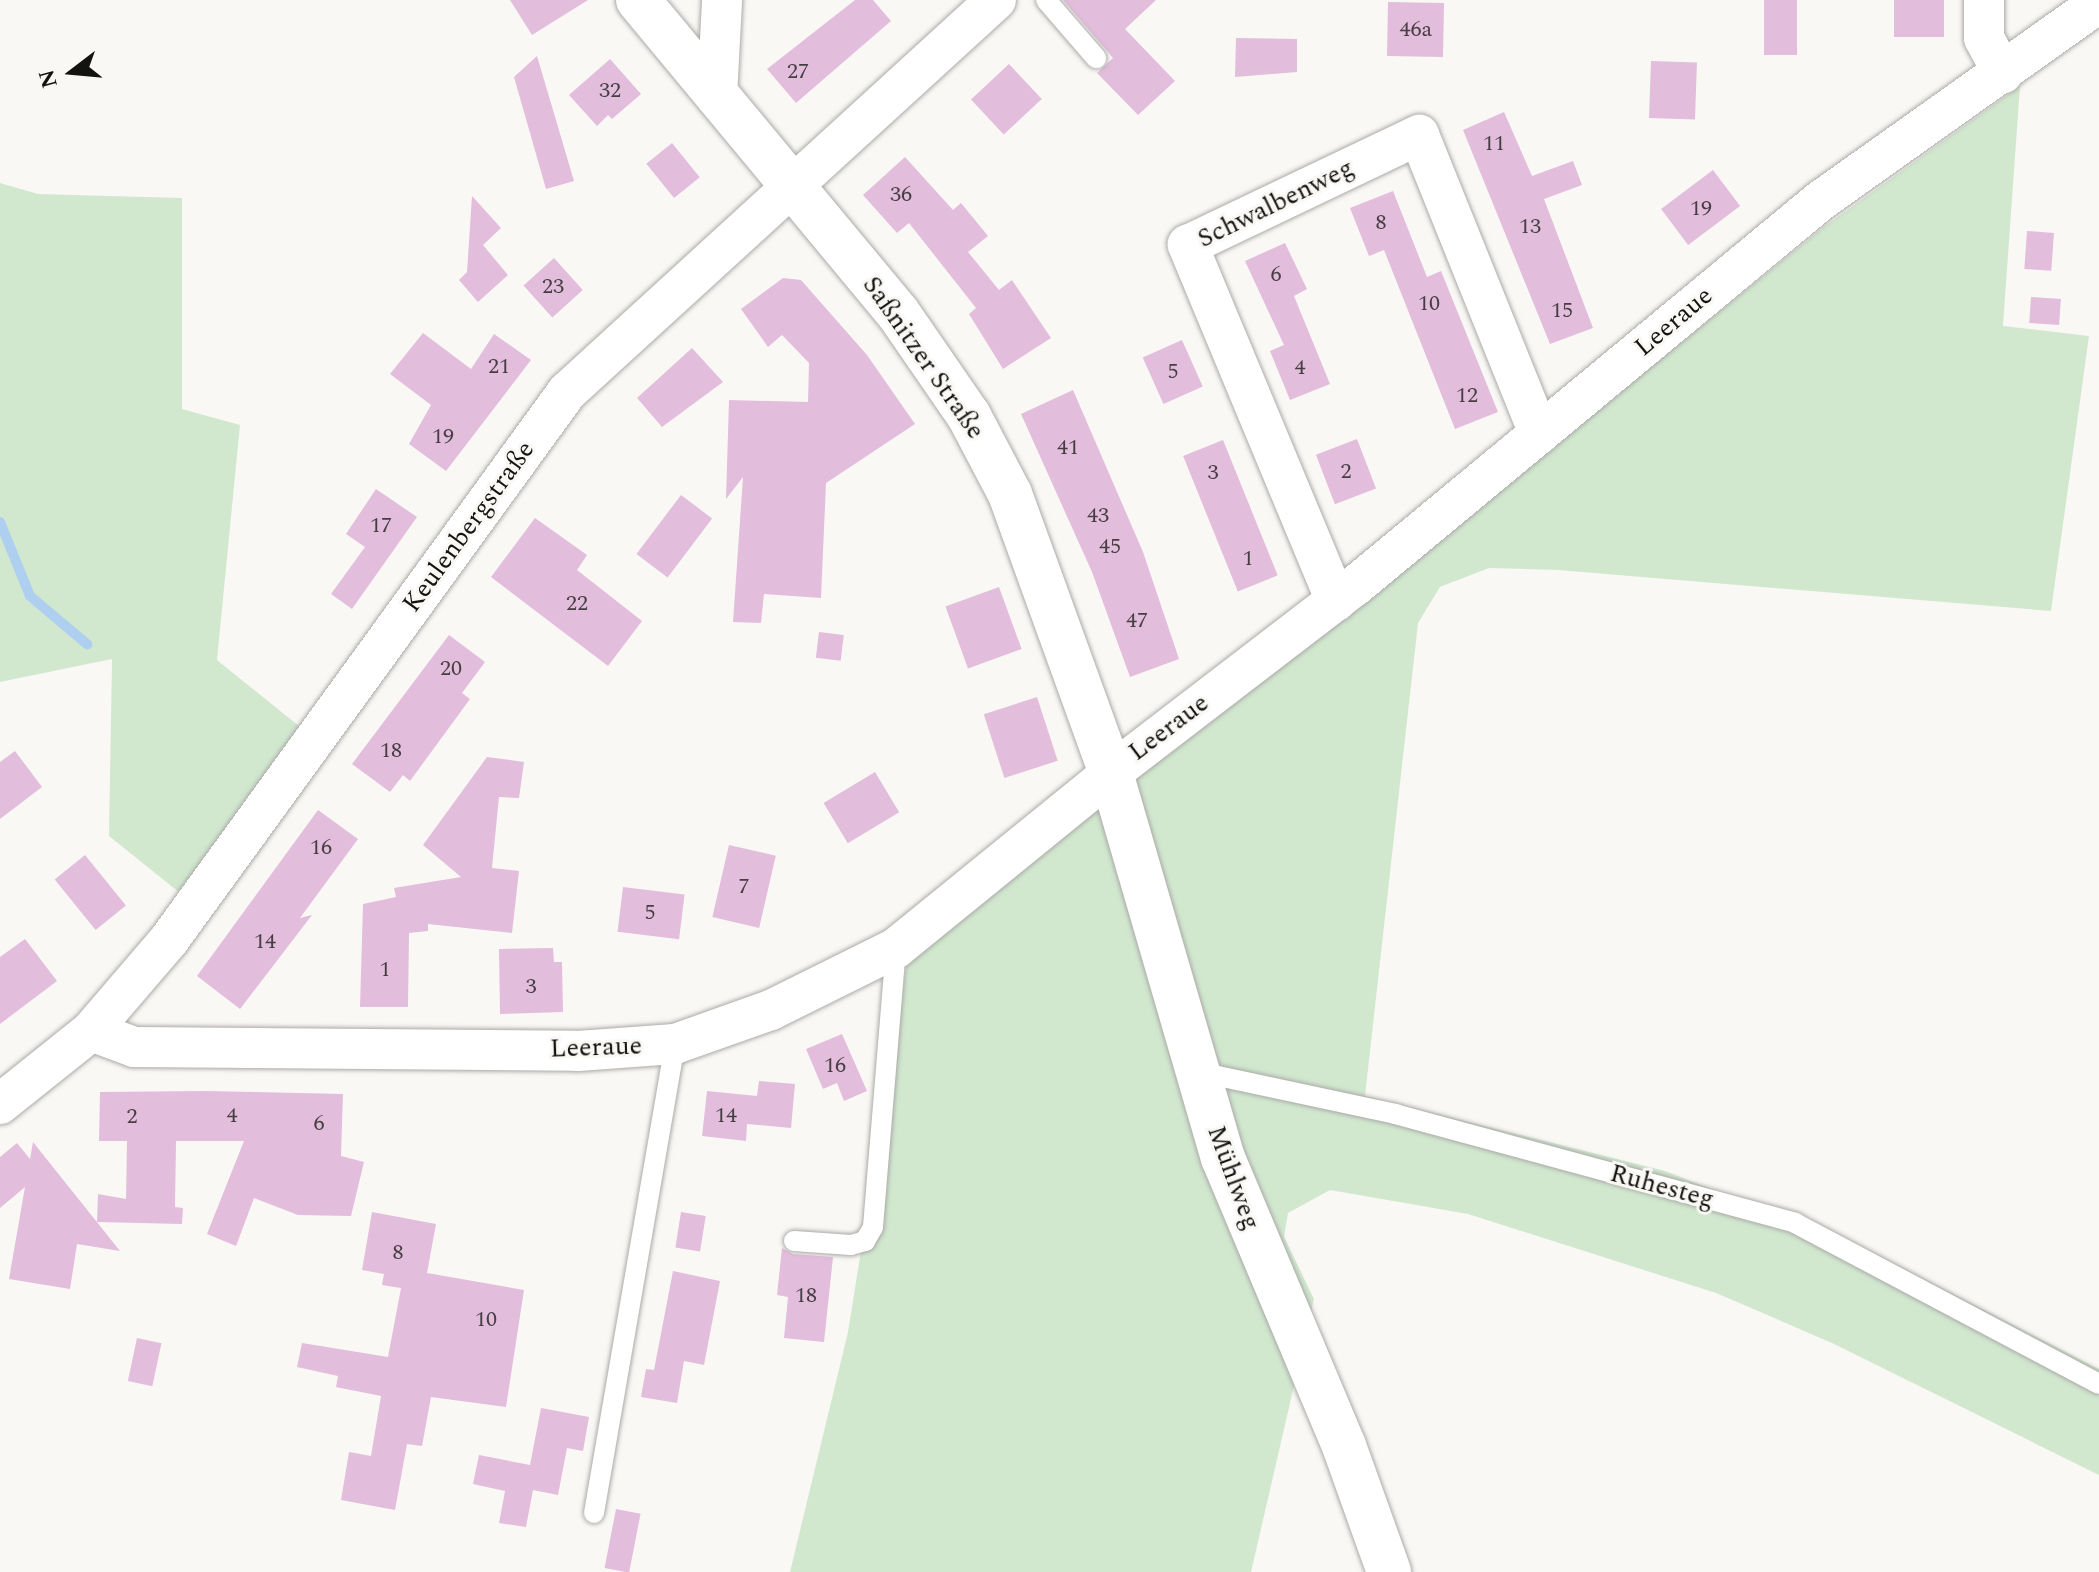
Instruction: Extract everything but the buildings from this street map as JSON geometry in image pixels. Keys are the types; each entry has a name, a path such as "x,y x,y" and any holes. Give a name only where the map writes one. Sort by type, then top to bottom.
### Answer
{"street":[{"name":"Saßnitzer Straße","path":"638,0 898,313 969,416 1010,494 1049,590 1111,773"},
{"path":"717,97 722,0"},
{"name":"Keulenbergstraße","path":"0,1104 91,1031 169,940 567,392 996,0"},
{"path":"1984,0 1984,38 2003,73"},
{"name":"Leeraue","path":"91,1031 134,1047 578,1051 675,1044 771,1010 896,948 1111,773 1336,601 1820,201 2099,3"},
{"name":"Schwalbenweg","path":"1336,601 1188,245 1419,135 1539,434"},
{"name":"Mühlweg","path":"1111,773 1195,1071 1223,1158 1344,1446 1389,1572"}],"lane":[{"path":"1046,0 1096,58"},
{"path":"794,1241 851,1245 865,1241 873,1227 896,948"},
{"path":"594,1513 675,1044"},
{"name":"Ruhesteg","path":"1195,1071 1395,1114 1795,1223 2099,1384"}],"green space":[{"path":"2020,86 2003,326 2089,336 2051,611 1558,570 1489,568 1440,587 1418,623 1365,1096 1665,1171 1868,1250 2099,1369 2099,1475 1832,1343 1716,1293 1468,1214 1330,1190 1288,1213 1284,1237 1314,1299 1251,1572 790,1572 848,1332 909,950 1361,602 1824,227"},
{"path":"0,183 38,194 182,198 182,409 240,425 217,660 299,726 180,893 109,836 112,659 0,682"}],"waterway":[{"path":"0,522 30,596 87,644"}]}
